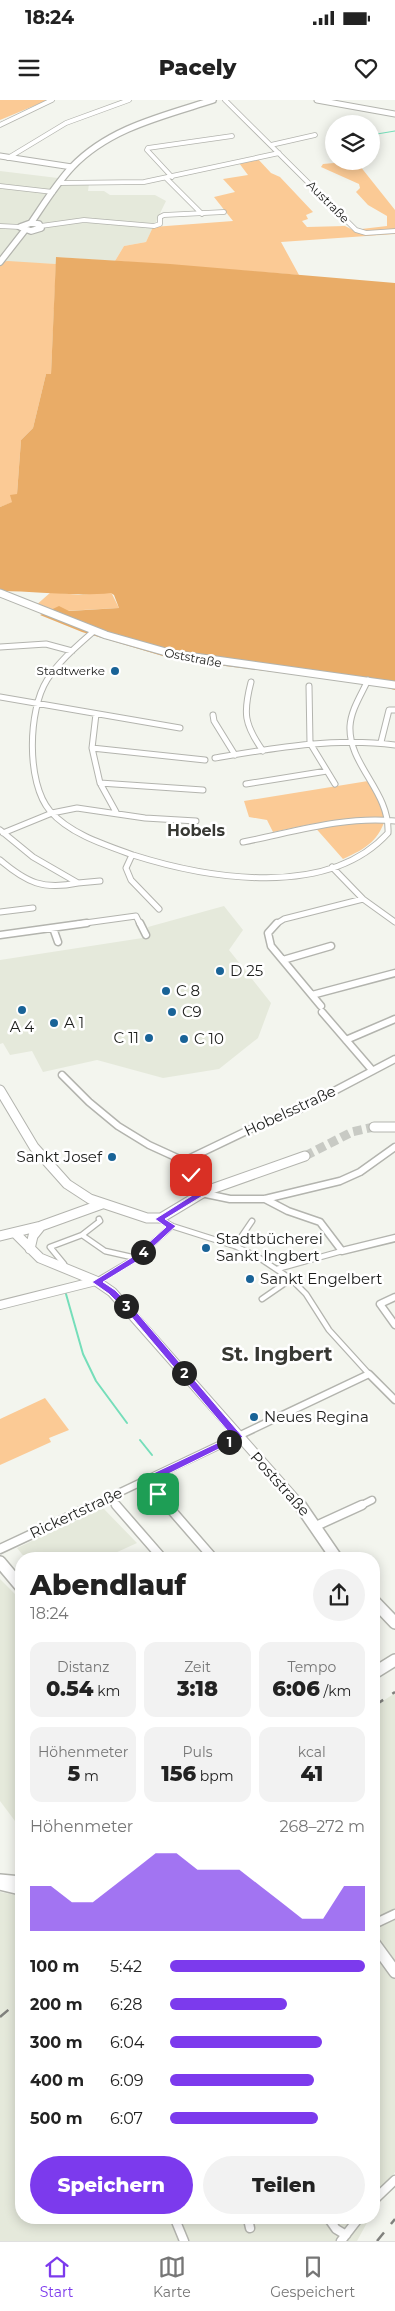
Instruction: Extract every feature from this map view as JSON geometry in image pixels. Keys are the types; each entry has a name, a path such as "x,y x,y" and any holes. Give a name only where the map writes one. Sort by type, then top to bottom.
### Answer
{"main road":[{"path":"0,262 22,229 31,223 72,167 98,145 120,133 214,100"},
{"path":"22,229 38,230 41,226 31,223"},
{"name":"Oststraße","path":"0,593 94,631 142,647 205,661 368,680 395,685"},
{"path":"0,1090 47,1164 59,1177 81,1194 102,1204 144,1217 159,1219 223,1182 274,1168 306,1156"},
{"path":"374,1127 395,1127"},
{"path":"70,1216 76,1209 81,1194"},
{"path":"0,1236 41,1226 102,1204"},
{"path":"30,1249 33,1236 41,1226"},
{"name":"Poststraße","path":"15,1233 40,1258 96,1282 112,1292 131,1311 316,1526 333,1552"},
{"path":"0,1562 15,1580"},
{"path":"380,1607 395,1623"},
{"path":"380,1669 395,1660"},
{"path":"380,1951 395,1972"}],"street":[{"path":"0,125 52,100"},
{"path":"8,158 32,140 60,124 129,100"},
{"name":"Austraße","path":"225,100 358,231 366,233 395,231"},
{"path":"317,100 373,114 395,114"},
{"path":"271,145 315,135"},
{"path":"172,177 147,150 148,148 232,136"},
{"path":"60,183 136,182 166,178 279,153"},
{"path":"0,156 72,167"},
{"path":"166,178 202,214"},
{"path":"0,186 53,192"},
{"path":"41,226 78,220 154,226 160,224 160,218 164,215 224,212"},
{"path":"0,226 22,229"},
{"path":"94,631 72,651 46,680 36,703 32,736 34,770 41,798 52,812 90,839 132,855 245,877 291,876 332,867 372,849 388,832 394,820 392,807"},
{"path":"0,647 46,644 72,651"},
{"path":"368,680 350,718 352,742 358,755 387,795"},
{"path":"251,682 244,704 244,715 252,736 263,751"},
{"path":"309,686 310,743 335,784"},
{"path":"0,697 180,728"},
{"path":"381,742 388,710 395,710"},
{"path":"96,714 92,748 100,783 116,812"},
{"path":"213,715 214,721 235,755"},
{"path":"215,758 310,743 381,742 395,745"},
{"path":"92,748 205,760"},
{"path":"246,784 327,771"},
{"path":"100,783 203,790"},
{"path":"78,883 33,857 2,832 52,812 77,808 116,812 145,818 196,821"},
{"path":"243,842 347,820 372,818 394,820"},
{"path":"132,855 126,868 131,880 159,909"},
{"path":"0,860 22,879 39,886 63,887 78,883 100,881"},
{"path":"332,867 362,898 395,922"},
{"path":"362,898 277,922 267,936 271,946 372,1070"},
{"path":"0,912 33,908"},
{"path":"0,935 136,916 146,935"},
{"path":"53,928 58,942"},
{"path":"283,960 331,946"},
{"path":"312,995 395,973"},
{"path":"346,1040 395,1020"},
{"name":"Hobelsstraße","path":"184,1161 259,1125 300,1109 395,1059"},
{"path":"62,1075 81,1096 109,1121 168,1155 184,1161 189,1168 195,1186 201,1193 230,1199 265,1199 345,1178 360,1172 395,1147"},
{"path":"265,1199 288,1211 320,1222 342,1251"},
{"path":"60,1266 64,1264 50,1247 82,1235 100,1221 99,1219"},
{"path":"159,1219 172,1226 235,1246 277,1269 291,1279 306,1294 329,1330 395,1400"},
{"path":"235,1246 252,1221"},
{"path":"0,1304 96,1282 136,1258 172,1226"},
{"path":"82,1235 105,1251 136,1258"},
{"path":"277,1269 395,1238"},
{"path":"262,1299 291,1279"},
{"path":"395,1297 380,1304 395,1325"},
{"name":"Rickertstraße","path":"0,1549 369,1374"},
{"path":"146,1481 208,1552"},
{"path":"110,1498 157,1552"},
{"path":"316,1526 372,1500"},
{"path":"0,1572 12,1577"},
{"path":"0,1879 15,1886"},
{"path":"0,1885 15,1888"},
{"path":"380,1921 395,1914"},
{"path":"380,2194 395,2180"},
{"path":"177,2224 184,2241"},
{"path":"332,2224 343,2238 354,2224"}],"shaded area":[{"path":"0,100 48,100 0,120"},
{"path":"257,158 271,173 280,177 313,212 306,215 308,219 302,221 307,227 345,226 353,230 387,226 387,216 368,205 356,192 360,188 359,184 328,170 363,170 395,210 395,234 281,242 299,275 115,261 124,246 146,242 153,227 233,221 214,197 235,192 223,179 248,175 239,163"},
{"path":"0,171 66,179 63,183 89,184 88,191 104,191 110,195 155,195 166,201 146,242 124,246 115,261 56,257 56,264 0,262"},
{"path":"56,257 170,264 395,283 395,690 372,684 176,660 82,632 40,615 59,606 69,611 119,608 114,595 111,593 69,594 0,591 0,507 12,502 10,495 17,494 21,440 33,428 46,374 51,374"},
{"path":"0,262 56,264 51,374 46,374 33,428 21,440 17,494 13,502 0,507"},
{"path":"51,592 79,595 111,592 119,608 47,612 34,607"},
{"path":"368,781 387,814 376,837 359,851 343,859 312,824 273,832 267,820 249,817 244,801"},
{"path":"224,906 243,930 229,950 271,1003 258,1038 219,1069 163,1078 97,1060 43,1072 32,1051 10,1055 3,1043 0,1044 0,960 149,937 148,927"},
{"path":"45,1398 69,1430 49,1438 51,1442 0,1465 0,1419"},
{"path":"103,1508 137,1543 117,1552 20,1552 17,1548"},
{"path":"0,1579 15,1594 15,1821 0,1801"},
{"path":"395,1693 395,2172 380,2199 380,1703"},
{"path":"0,1892 15,1895 15,2224 366,2224 357,2241 0,2241"}],"waterway":[{"path":"380,134 395,131"},
{"path":"66,1294 83,1354 96,1381 127,1423"},
{"path":"140,1440 152,1455"}],"tunnel":[{"path":"305,1156 352,1132 374,1127"}],"railway":[{"path":"380,1702 395,1692"},
{"path":"0,2017 15,2004"},
{"path":"377,2241 395,2219"}],"place":[{"name":"Stadtwerke","path":"115,671"},
{"name":"D 25","path":"220,971"},
{"name":"C 8","path":"166,991"},
{"name":"A 4","path":"22,1010"},
{"name":"C9","path":"172,1012"},
{"name":"A 1","path":"54,1023"},
{"name":"C 11","path":"149,1038"},
{"name":"C 10","path":"184,1039"},
{"name":"Sankt Josef","path":"112,1157"},
{"name":"Stadtbücherei Sankt Ingbert","path":"206,1248"},
{"name":"Sankt Engelbert","path":"250,1279"},
{"name":"Neues Regina","path":"254,1417"}],"district":[{"name":"Hobels","path":"196,830"},
{"name":"St. Ingbert","path":"277,1354"}],"route":[{"path":"158,1494 146,1481 238,1437 131,1311 105,1286 96,1282 136,1258 172,1226 159,1219 201,1193 195,1186 191,1175"}]}
